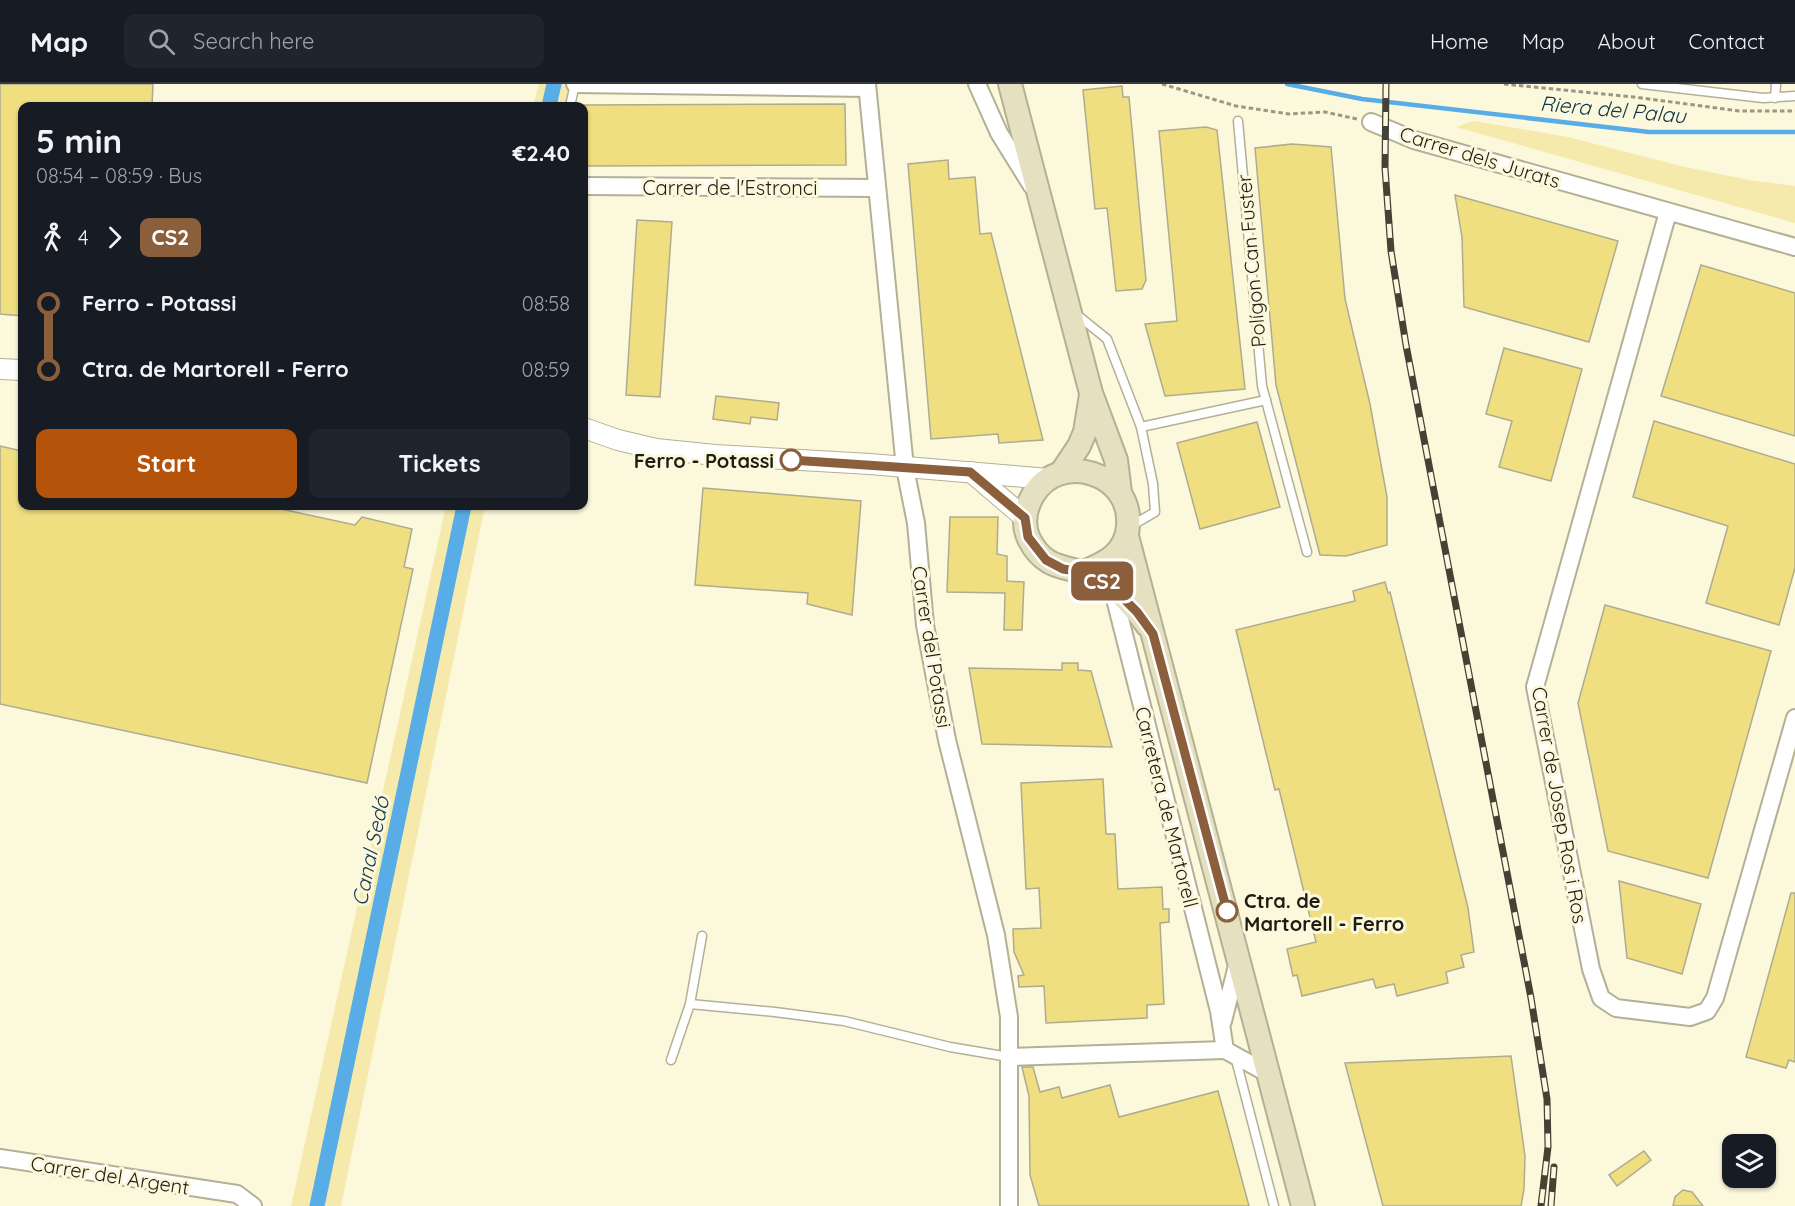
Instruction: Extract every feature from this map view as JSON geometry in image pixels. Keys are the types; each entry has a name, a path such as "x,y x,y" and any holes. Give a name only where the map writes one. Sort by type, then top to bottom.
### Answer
{"main road":[{"name":"Carretera de Martorell","path":"1010,84 1091,393 1116,460 1120,492 1129,514 1127,532 1303,1206"},
{"name":"Carretera de Martorell","path":"1091,393 1085,432 1079,446 1055,476 1038,488 1026,509 1028,537 1046,560 1063,569 1083,572 1112,587 1137,612 1153,634"},
{"path":"1055,476 1083,472 1093,474 1104,478 1120,492"},
{"path":"1083,572 1109,560 1121,548 1127,532"}],"street":[{"path":"575,84 867,86"},
{"name":"Carretera de Martorell","path":"977,84 999,133 1038,194"},
{"name":"Carrer del Potassi","path":"867,86 904,468 916,523 925,625 947,740 996,935 1009,1017 1009,1206"},
{"name":"Carrer dels Jurats","path":"1371,122 1414,140 1795,247"},
{"name":"Carrer de l'Estronci","path":"588,186 877,188"},
{"name":"Carrer de Josep Ros i Ros","path":"1668,212 1535,687 1591,969 1601,998 1616,1008 1690,1017 1707,1011 1715,998 1795,718"},
{"path":"0,369 18,370"},
{"path":"588,429 618,440 656,449 715,455 1055,476"},
{"path":"970,472 1025,518"},
{"name":"Carretera de Martorell","path":"1112,587 1219,1011 1221,1028 1230,1052"},
{"name":"Carretera de Martorell","path":"1221,1028 1239,958"},
{"path":"1009,1057 1230,1052 1269,1074"},
{"name":"Carrer del Argent","path":"0,1158 237,1194 253,1206"}],"lane":[{"path":"571,102 575,84"},
{"path":"1642,84 1763,99 1795,96"},
{"path":"1775,98 1776,84"},
{"name":"Polígon Can Fuster","path":"1238,121 1262,386 1307,552"},
{"path":"1068,308 1107,339 1141,427 1153,484 1155,512 1127,532"},
{"path":"1141,427 1266,400"},
{"path":"671,1060 690,1004 702,936"},
{"path":"690,1004 844,1021 950,1047 1009,1057"},
{"path":"1230,1052 1274,1206"}],"path":[{"path":"1162,84 1236,106 1289,114 1325,112 1371,122"},
{"path":"1504,84 1634,97 1739,111 1795,111"}],"shaded area":[{"path":"539,84 571,84 567,102 534,102"},
{"path":"1474,121 1568,137 1685,167 1749,180 1795,186 1795,223 1456,127"},
{"path":"445,510 484,510 341,1206 291,1206"}],"building":[{"path":"0,84 153,84 152,102 18,102 18,316 0,314"},
{"path":"1122,86 1123,97 1129,97 1146,280 1142,289 1116,291 1107,208 1095,209 1083,90"},
{"path":"845,104 846,165 588,166 588,105"},
{"path":"1206,127 1217,130 1245,389 1165,396 1145,324 1177,321 1159,131"},
{"path":"1292,144 1331,147 1345,299 1370,404 1387,497 1387,545 1346,556 1320,555 1276,385 1255,148"},
{"path":"948,160 949,179 975,177 980,234 991,233 1043,440 999,443 998,434 931,439 908,164"},
{"path":"1455,195 1618,241 1589,342 1464,307 1462,237"},
{"path":"637,220 672,222 660,397 626,395"},
{"path":"1701,265 1795,293 1795,436 1661,396"},
{"path":"1504,348 1582,369 1551,481 1499,467 1512,421 1486,414"},
{"path":"716,396 779,403 777,420 751,417 750,424 713,419"},
{"path":"1654,421 1795,464 1795,568 1779,625 1706,603 1728,526 1633,497"},
{"path":"1257,422 1280,507 1200,529 1177,443"},
{"path":"0,446 18,450 18,510 286,510 355,525 362,517 412,529 404,567 413,569 367,783 0,704"},
{"path":"703,488 861,501 852,615 807,604 808,593 695,585"},
{"path":"950,517 998,517 997,554 1007,556 1007,581 1024,582 1022,630 1004,630 1005,593 947,592"},
{"path":"1385,582 1388,593 1390,592 1468,908 1474,952 1461,955 1464,967 1446,972 1448,983 1397,996 1394,984 1376,988 1373,979 1302,996 1297,975 1293,976 1287,949 1316,942 1279,789 1275,790 1236,630 1355,601 1353,591"},
{"path":"1605,605 1771,651 1708,878 1608,851 1578,703"},
{"path":"1062,663 1078,663 1078,670 1091,671 1112,747 982,744 969,668 1062,670"},
{"path":"1103,779 1106,834 1115,834 1118,889 1162,887 1163,909 1169,909 1169,922 1160,923 1164,1004 1147,1005 1147,1018 1046,1023 1044,986 1019,987 1018,976 1024,975 1014,952 1013,929 1041,928 1039,888 1026,889 1021,783"},
{"path":"1619,881 1701,904 1682,974 1627,958"},
{"path":"1791,893 1795,893 1795,1062 1789,1060 1786,1068 1746,1057"},
{"path":"1511,1056 1525,1156 1521,1206 1383,1206 1345,1063"},
{"path":"1022,1067 1033,1067 1040,1092 1059,1087 1062,1098 1110,1085 1119,1117 1218,1091 1249,1206 1039,1206 1030,1175 1029,1096"},
{"path":"1644,1151 1651,1160 1617,1186 1609,1175"},
{"path":"1683,1190 1692,1192 1703,1206 1673,1206 1675,1197"}],"waterway":[{"name":"Canal Sedó","path":"550,102 554,84"},
{"name":"Riera del Palau","path":"1287,84 1362,99 1649,132 1795,132"},
{"name":"Canal Sedó","path":"317,1206 463,510"}],"railway":[{"path":"1386,84 1385,168 1391,251 1406,345 1531,998 1547,1099 1548,1147 1541,1206"},
{"path":"1551,1206 1554,1167"}],"bus line":[{"name":"CS2","path":"791,460 970,472 1025,518 1028,537 1046,560 1063,569 1083,572 1100,579 1126,600 1153,634 1227,911"}],"place":[{"name":"Ferro - Potassi","path":"791,460"},
{"name":"Ctra. de Martorell - Ferro","path":"1227,911"}]}
